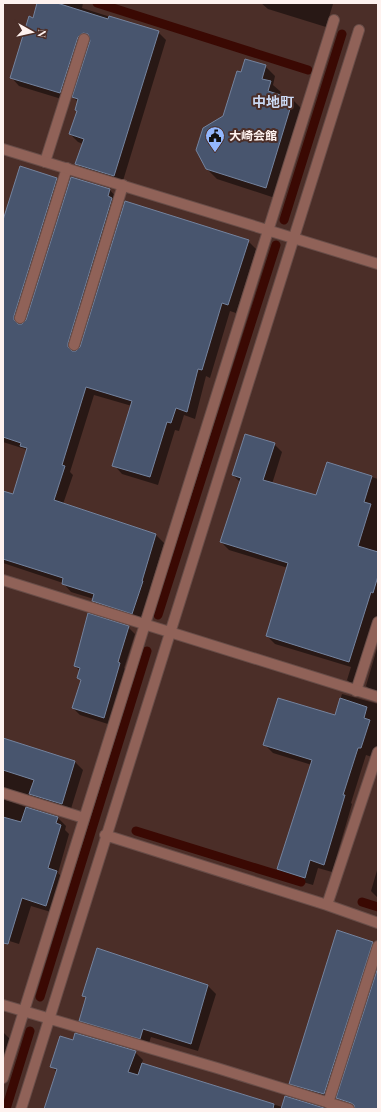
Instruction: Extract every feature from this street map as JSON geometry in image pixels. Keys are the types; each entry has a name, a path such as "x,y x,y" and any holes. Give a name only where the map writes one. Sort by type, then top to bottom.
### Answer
{"street":[{"path":"3,1078 334,20"},
{"path":"21,1109 105,835 295,238 358,30"},
{"path":"45,162 84,39"},
{"path":"3,149 378,264"},
{"path":"20,318 67,168"},
{"path":"74,345 124,186"},
{"path":"3,580 378,697"},
{"path":"356,691 378,622"},
{"path":"328,905 378,752"},
{"path":"3,793 84,818"},
{"path":"105,835 328,905 378,923"},
{"path":"328,1103 378,946"},
{"path":"3,1005 217,1068 348,1109"}],"building":[{"path":"37,3 57,3 108,19 109,16 159,31 114,176 75,164 84,139 69,134 77,111 75,110 78,99 72,97 90,41 88,34 83,33 78,37 60,93 10,78 29,16 33,18"},
{"path":"245,59 266,65 262,79 271,81 268,91 293,99 266,188 206,169 196,150 203,128 223,116 237,71 241,72"},
{"path":"20,166 57,178 14,316 14,320 18,324 22,324 26,320 71,177 110,189 108,196 112,198 68,343 68,347 72,351 76,351 80,347 125,201 249,240 228,305 222,303 202,370 198,369 187,412 176,408 171,423 167,422 150,477 112,466 132,401 86,387 62,465 65,466 54,500 156,534 132,614 92,601 94,594 62,584 63,578 3,559 3,491 13,494 27,448 20,446 21,443 3,437 3,220"},
{"path":"245,434 275,443 263,480 316,495 327,462 372,476 364,502 371,504 358,546 378,552 378,576 373,593 371,592 349,662 266,636 288,563 220,542 241,478 232,475"},
{"path":"88,613 129,626 104,718 72,708 81,680 77,678 80,668 74,666"},
{"path":"278,698 335,715 340,698 367,707 364,718 370,720 361,748 358,748 343,795 345,795 324,865 310,860 305,878 277,869 312,760 263,745"},
{"path":"3,738 75,761 62,804 29,794 34,780 3,770"},
{"path":"26,807 58,817 56,823 61,825 48,868 57,871 46,906 22,898 8,944 3,943 3,817 21,822"},
{"path":"337,930 373,942 324,1094 289,1084"},
{"path":"97,948 208,985 191,1044 143,1029 140,1039 79,1021 86,997 82,996"},
{"path":"378,967 378,1109 355,1109 354,1105 351,1103 336,1098"},
{"path":"75,1033 136,1051 128,1072 138,1075 142,1063 274,1104 273,1109 44,1109 57,1069 50,1067 60,1036 73,1040"},
{"path":"285,1096 324,1108 326,1109 281,1109"}],"waterway":[{"path":"97,3 308,70"},
{"path":"284,220 342,34"},
{"path":"158,615 276,245"},
{"path":"40,997 147,651"},
{"path":"136,831 301,882"},
{"path":"362,902 378,907"},
{"path":"6,1109 30,1031"}],"place":[{"name":"大崎会館","path":"215,153"}],"district":[{"name":"中地町","path":"273,102"}]}
